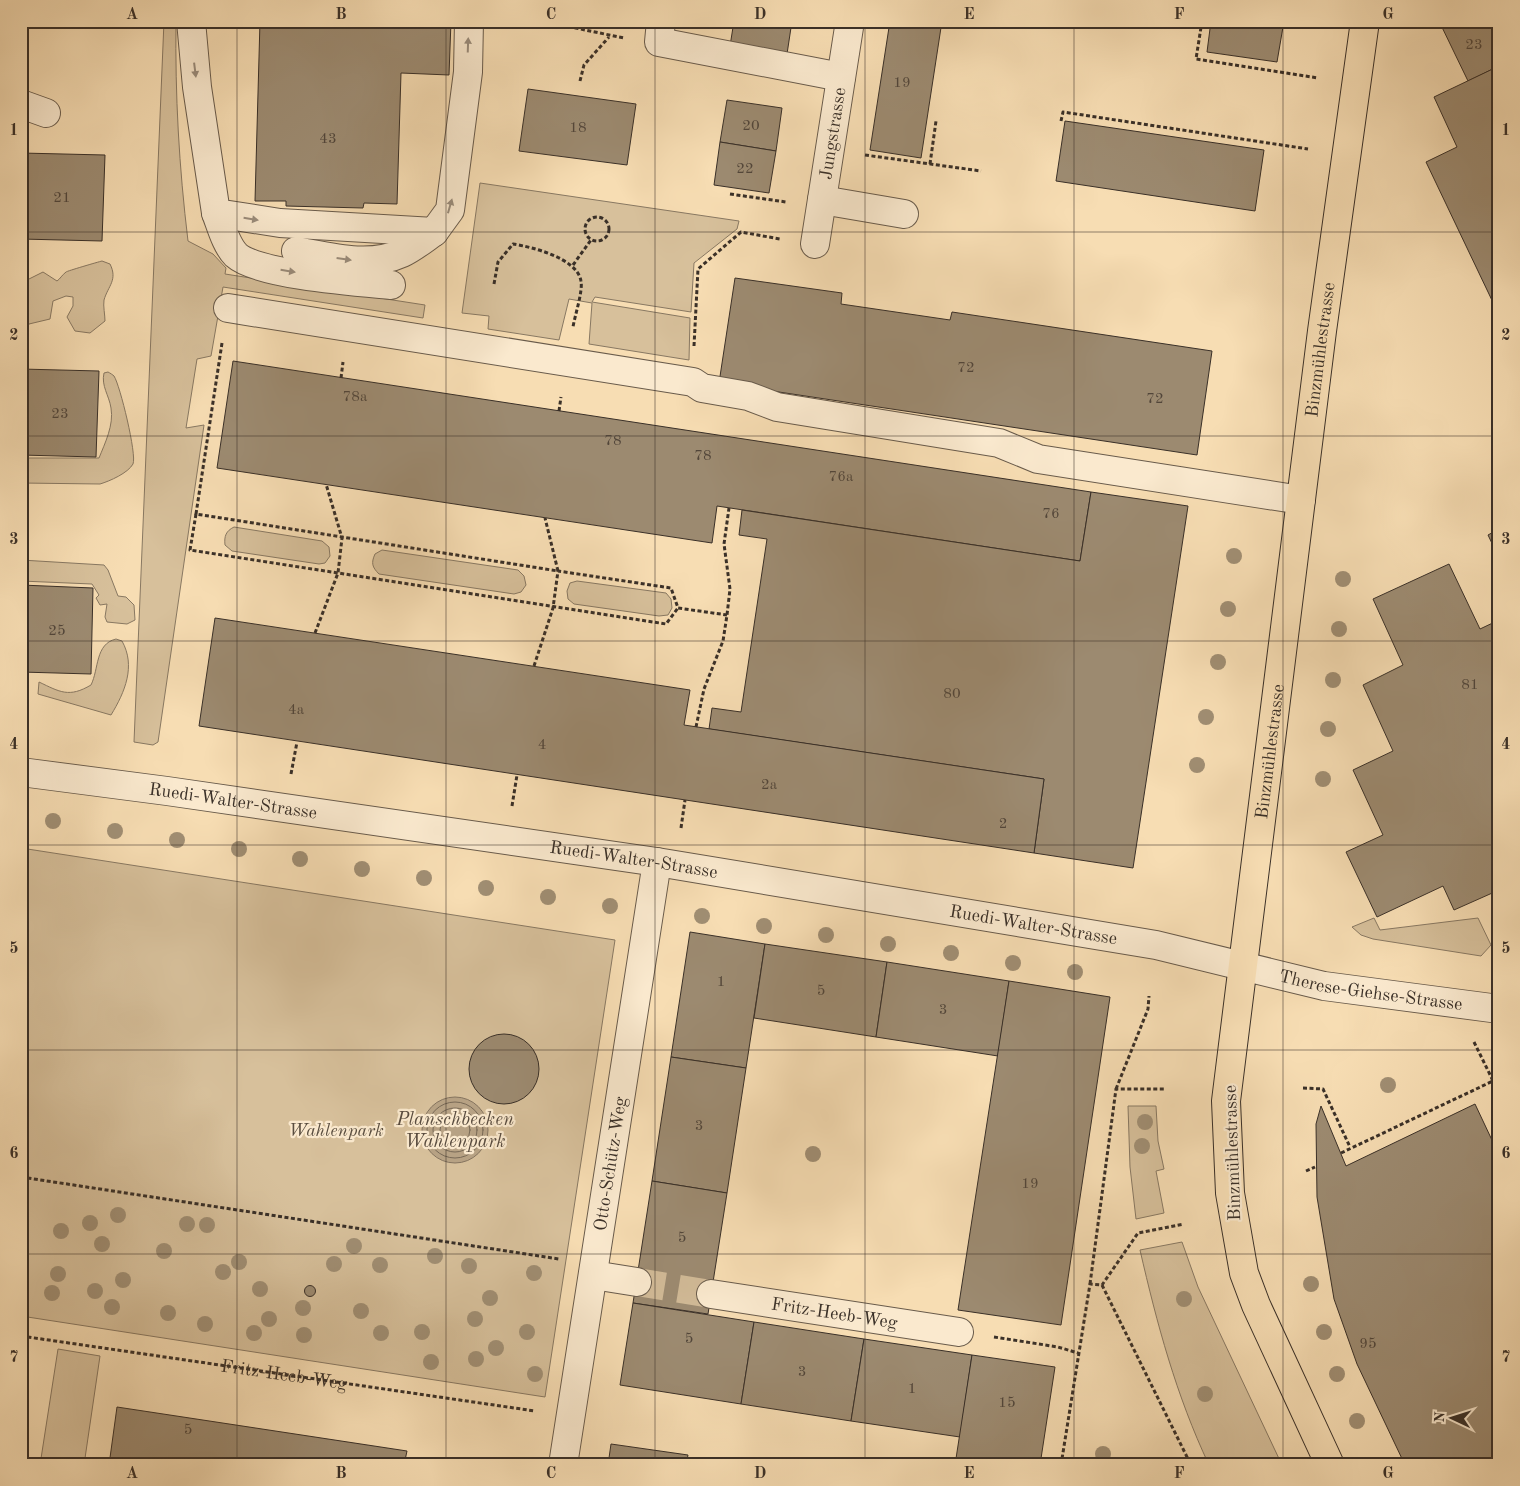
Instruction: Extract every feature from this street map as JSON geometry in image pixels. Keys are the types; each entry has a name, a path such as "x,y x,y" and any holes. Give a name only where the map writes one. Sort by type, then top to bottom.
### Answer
{"main road":[{"name":"Binzmühlestrasse","path":"1330,1465 1256,1306 1244,1273 1236,1237 1230,1193 1226,1101 1300,500 1365,21"}],"street":[{"path":"191,21 197,87 216,213 225,237 236,254 252,264 329,278 391,285"},
{"path":"296,251 357,261 384,260 404,253 434,232 450,210 468,72 469,21"},
{"path":"661,21 659,42 841,77"},
{"name":"Jungstrasse","path":"802,242 822,200 850,21"},
{"path":"822,200 904,214"},
{"path":"216,213 280,223 434,232"},
{"path":"228,308 693,382 702,388 748,396 777,407 999,443 1038,459 1300,500"},
{"name":"Ruedi-Walter-Strasse","path":"21,772 196,795 657,862 1156,945 1242,966"},
{"name":"Otto-Schütz-Weg","path":"563,1465 657,862"},
{"name":"Therese-Giehse-Strasse","path":"1242,966 1324,986 1499,1009"},
{"path":"593,1275 636,1282"},
{"name":"Fritz-Heeb-Weg","path":"711,1294 959,1332"}],"path":[{"path":"557,21 561,25 625,39"},
{"path":"1202,21 1196,59 1318,78"},
{"path":"580,81 584,65 609,36"},
{"path":"1061,121 1062,112 1308,149"},
{"path":"930,164 936,121"},
{"path":"857,154 981,171"},
{"path":"730,194 788,202"},
{"path":"595,216 602,218 608,223 609,231 605,238 598,242 591,240 585,234 584,227 588,220 595,216"},
{"path":"693,382 698,269 741,232 802,242"},
{"path":"573,265 591,240"},
{"path":"494,284 498,262 513,244 532,247 573,265 581,281 567,362"},
{"path":"228,308 190,550 553,608 666,624 678,608"},
{"path":"314,633 338,573 342,538 326,484"},
{"path":"696,727 704,689 723,641 728,615 730,589 724,544 730,508"},
{"path":"196,514 671,588 678,608"},
{"path":"534,666 553,608 558,571 545,518"},
{"path":"678,608 728,615"},
{"path":"291,777 297,742"},
{"path":"512,807 517,774"},
{"path":"681,828 684,800"},
{"path":"1061,1465 1090,1284 1116,1089 1148,1009 1149,996"},
{"path":"1472,1038 1499,1094"},
{"path":"1341,1153 1350,1147 1493,1082"},
{"path":"1303,1088 1323,1088 1350,1147"},
{"path":"1116,1089 1165,1089"},
{"path":"1306,1171 1315,1167"},
{"path":"21,1177 562,1260"},
{"path":"1102,1286 1138,1233 1184,1224"},
{"path":"1090,1284 1102,1286"},
{"path":"1102,1286 1191,1465"},
{"path":"959,1332 1058,1347 1078,1353"},
{"name":"Fritz-Heeb-Weg","path":"21,1336 538,1412"},
{"path":"21,1369 26,1337"}],"green space":[{"path":"164,21 176,21 178,131 188,241 213,254 226,268 225,274 425,305 423,318 223,287 211,356 197,359 186,428 204,425 158,742 153,745 134,742"},
{"path":"480,183 739,221 737,229 694,263 691,312 595,297 592,302 690,318 689,360 589,344 592,303 569,299 559,340 488,329 489,316 462,313"},
{"path":"102,261 110,264 113,274 112,283 104,300 105,321 90,333 75,331 67,317 73,306 73,297 66,296 53,301 50,319 29,324 21,336 21,283 43,272 57,281 66,272"},
{"path":"108,372 114,376 117,382 127,420 134,458 131,467 109,481 100,484 21,483 21,458 99,458 108,434 112,414 103,378 104,373"},
{"path":"234,527 322,541 329,547 330,556 325,563 319,564 232,551 225,545 225,539 227,532"},
{"path":"382,550 518,570 524,576 526,585 521,592 514,594 379,574 373,565 373,560 375,554"},
{"path":"21,560 104,565 108,570 118,596 126,597 134,605 135,620 127,624 107,622 105,617 107,604 100,605 96,598 99,595 92,584 21,581"},
{"path":"577,581 666,593 671,599 672,608 668,615 659,616 574,604 568,599 567,591 570,583"},
{"path":"116,639 122,641 126,650 128,669 121,697 111,715 38,694 39,682 53,689 65,692 77,691 91,685 104,646"},
{"name":"Wahlenpark","path":"21,848 615,940 545,1397 21,1316"},
{"path":"1374,918 1380,930 1478,918 1491,945 1481,956 1373,939 1361,935 1352,927"},
{"path":"1128,1106 1156,1106 1158,1141 1164,1169 1156,1171 1164,1213 1136,1219 1130,1167"},
{"path":"1182,1242 1198,1287 1282,1465 1209,1465 1197,1439 1168,1359 1140,1250"},
{"path":"58,1349 100,1356 84,1465 40,1465"}],"water":[{"name":"Planschbecken Wahlenpark","path":"448,1097 462,1097 474,1102 483,1111 488,1123 486,1143 479,1154 462,1163 448,1163 436,1158 427,1149 422,1137 422,1123 427,1111 436,1102"}],"building":[{"path":"260,21 451,21 449,75 401,73 397,204 364,203 363,208 286,206 286,201 255,201"},
{"path":"734,21 792,21 787,54 730,46"},
{"path":"890,21 942,21 921,158 870,150"},
{"path":"1211,21 1284,21 1277,62 1207,52"},
{"path":"1439,21 1499,21 1499,66 1468,81"},
{"path":"1499,66 1499,315 1426,162 1457,147 1434,97"},
{"path":"528,89 636,104 627,165 519,151"},
{"path":"727,100 782,108 776,151 720,142"},
{"path":"1065,121 1264,150 1255,211 1056,181"},
{"path":"720,142 776,151 769,193 714,185"},
{"path":"21,153 105,155 102,241 21,239"},
{"path":"735,278 842,293 841,304 950,320 952,312 1212,351 1197,455 719,383"},
{"path":"233,361 1091,492 1080,561 717,506 712,543 217,468"},
{"path":"21,369 99,371 96,457 21,455"},
{"path":"1091,492 1188,506 1133,868 1034,853 1044,779 709,729 712,708 741,712 767,539 739,535 742,510 1080,561"},
{"path":"1499,529 1499,558 1488,535"},
{"path":"1449,564 1480,629 1499,620 1499,890 1454,910 1443,886 1377,917 1346,852 1383,835 1353,770 1393,751 1363,685 1403,665 1373,599"},
{"path":"21,585 93,588 91,674 21,672"},
{"path":"215,618 690,690 684,725 1044,779 1034,853 199,726"},
{"path":"690,932 765,944 746,1068 671,1057"},
{"path":"765,944 887,962 876,1037 754,1018"},
{"path":"887,962 1009,981 998,1056 876,1037"},
{"path":"1009,981 1110,997 1061,1325 958,1310"},
{"path":"504,1034 517,1037 529,1044 536,1056 539,1069 536,1082 529,1094 517,1101 504,1104 491,1101 479,1094 472,1082 469,1069 472,1056 479,1044 491,1037"},
{"path":"671,1057 746,1068 727,1193 652,1181"},
{"path":"1475,1104 1499,1155 1499,1465 1405,1465 1357,1364 1334,1299 1317,1197 1316,1124 1321,1106 1346,1166"},
{"path":"652,1181 727,1193 708,1314 633,1303"},
{"path":"310,1285 316,1291 310,1297 304,1291"},
{"path":"633,1303 754,1322 741,1404 620,1385"},
{"path":"754,1322 864,1339 851,1421 741,1404"},
{"path":"864,1339 972,1355 960,1437 851,1421"},
{"path":"972,1355 1055,1367 1040,1465 955,1465"},
{"path":"117,1407 407,1451 404,1465 109,1465"},
{"path":"611,1444 688,1455 686,1465 608,1465"}],"tunnel":[{"path":"637,1282 711,1294"}]}
